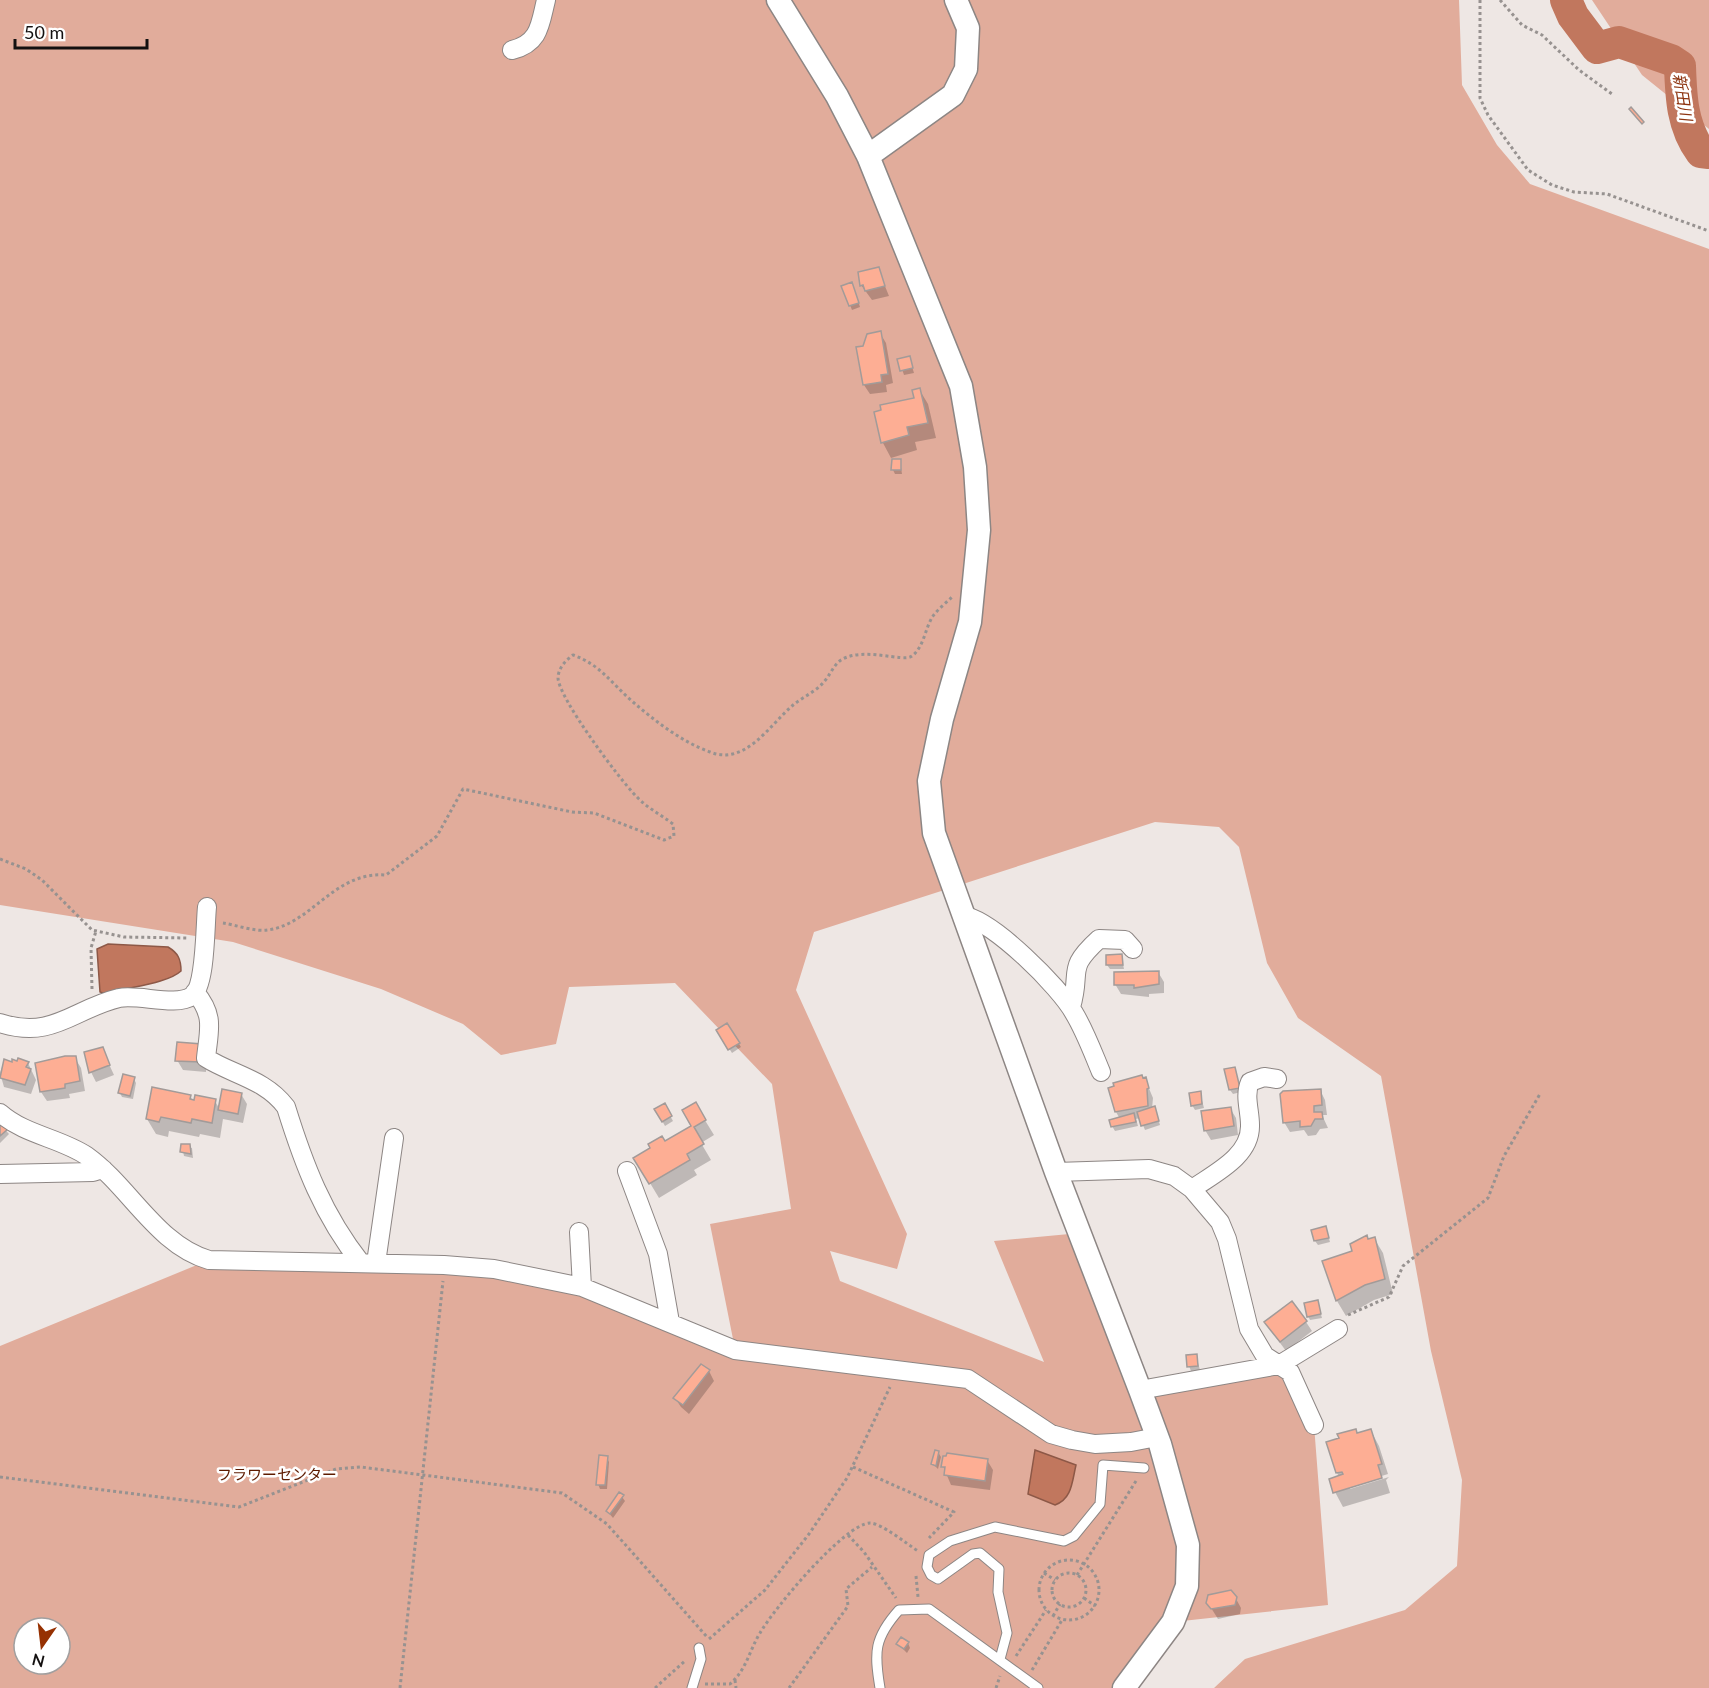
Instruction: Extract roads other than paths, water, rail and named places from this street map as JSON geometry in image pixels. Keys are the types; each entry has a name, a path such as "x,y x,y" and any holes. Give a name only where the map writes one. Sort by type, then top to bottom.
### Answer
{"street":[{"path":"512,50 532,42 540,30 546,0"},
{"path":"867,156 953,95 966,69 968,28 956,0"},
{"path":"785,3 837,96 867,156 961,386 975,467 979,531 970,622 942,719 929,781 934,833 1056,1172 1157,1437 1188,1545 1187,1586 1173,1622 1124,1688"},
{"path":"0,1023 32,1028 67,1021 119,998 135,996 180,1000 191,997 200,984 207,907"},
{"path":"964,916 973,917 991,927 1062,993 1071,1007 1101,1072"},
{"path":"1071,1007 1074,995 1074,971 1082,955 1099,939 1125,940 1133,950"},
{"path":"195,992 207,1006 210,1018 206,1058 264,1086 279,1098 286,1107 322,1206 341,1237 369,1263"},
{"path":"1192,1189 1238,1155 1247,1145 1250,1126 1246,1091 1250,1082 1264,1077 1277,1079"},
{"path":"0,1113 23,1128 85,1155 103,1169 175,1244 193,1256 209,1260 240,1262 444,1265 494,1269 582,1287 735,1350 968,1379 1051,1434 1072,1440 1095,1444 1131,1442 1157,1437"},
{"path":"369,1263 394,1138"},
{"path":"0,1174 93,1172 103,1169"},
{"path":"1056,1172 1149,1169 1174,1176 1192,1189 1220,1222 1249,1329 1265,1356 1290,1372 1314,1425"},
{"path":"627,1171 658,1254 670,1322"},
{"path":"579,1232 582,1287"},
{"path":"1140,1390 1279,1365 1338,1329"}],"lane":[{"path":"1000,1659 1007,1633 998,1592 999,1569 980,1553 973,1554 938,1578 932,1575 927,1568 929,1555 950,1542 995,1527 1064,1541 1074,1536 1100,1504 1103,1465 1144,1468"},
{"path":"880,1688 876,1647 887,1624 899,1610 920,1607 944,1617 1038,1688"},
{"path":"693,1686 701,1659 699,1648"}],"waterway":[{"name":"新田川","path":"1566,0 1573,16 1597,48 1619,42 1671,60 1680,66 1686,122 1701,152 1709,153"}],"park label":[{"name":"フラワーセンター","path":"277,1475"}]}
